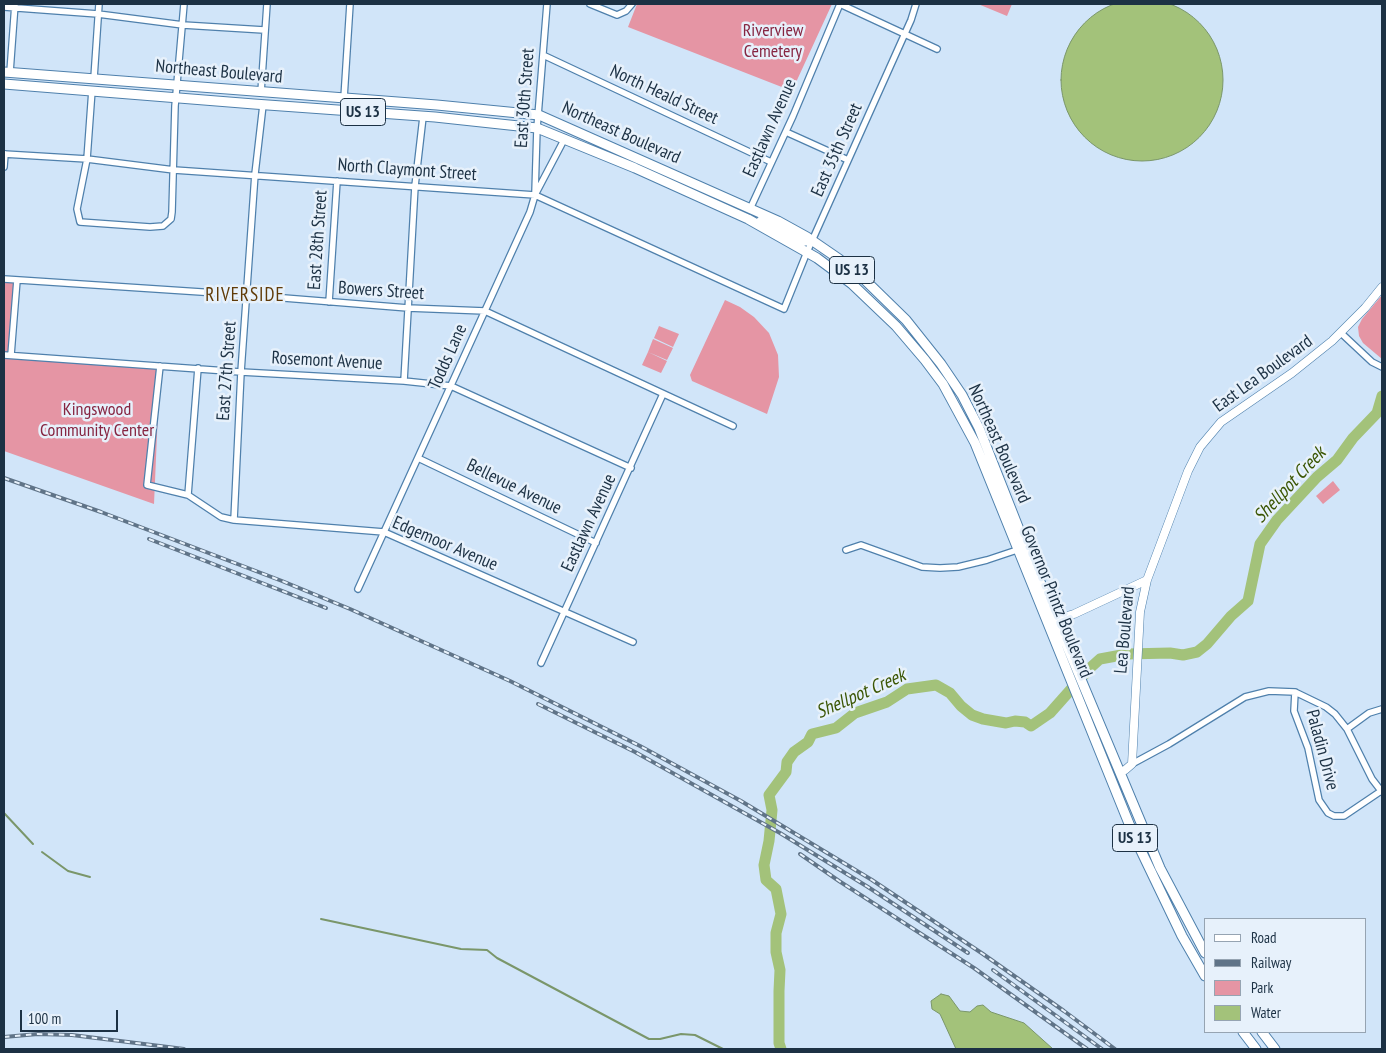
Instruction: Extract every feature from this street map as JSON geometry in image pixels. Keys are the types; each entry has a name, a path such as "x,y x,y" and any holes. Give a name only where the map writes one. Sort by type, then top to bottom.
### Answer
{"main road":[{"name":"Northeast Boulevard","path":"7,72 539,115 778,221 813,241 857,273 889,302 941,364 962,395 979,428 1022,548 1033,565"},
{"name":"Northeast Boulevard","path":"4,84 435,117 537,128"},
{"path":"276,106 284,102 295,101 336,104 343,101 344,98"},
{"name":"Governor Printz Boulevard","path":"537,128 635,168 748,219 807,252 852,284 911,343 943,384 975,443 1022,548 1038,600 1134,836 1182,936 1204,974"},
{"path":"748,219 770,224 801,241 813,241"},
{"name":"Governor Printz Boulevard","path":"1033,565 1160,868 1204,951"},
{"path":"1038,600 1055,616"},
{"path":"1145,857 1151,860 1182,921 1189,924"},
{"path":"1244,1033 1256,1049"},
{"path":"1263,1033 1275,1049"}],"street":[{"path":"94,78 99,4"},
{"path":"92,90 87,159 77,209 80,222 150,227 163,226 171,219 172,212 176,98 184,4"},
{"path":"261,92 267,4"},
{"path":"344,98 350,4"},
{"name":"East 30th Street","path":"535,195 537,128 547,4"},
{"path":"590,4 617,15 626,11 632,4"},
{"path":"840,4 937,49"},
{"name":"Eastlawn Avenue","path":"750,209 786,132 840,4"},
{"name":"East 35th Street","path":"784,309 807,252 905,34 916,4"},
{"path":"7,72 15,6"},
{"path":"4,7 15,6 98,14 183,25 264,30"},
{"name":"North Heald Street","path":"543,55 771,162"},
{"name":"East 27th Street","path":"234,520 241,372 263,105"},
{"path":"404,381 415,186 423,117"},
{"path":"786,132 848,160"},
{"name":"Todds Lane","path":"358,589 530,212 535,195 565,138"},
{"path":"4,154 4,167"},
{"name":"North Claymont Street","path":"4,154 87,159 174,170 256,174 535,195 784,309"},
{"name":"East 28th Street","path":"329,302 337,181"},
{"name":"Bowers Street","path":"4,279 485,312 733,426"},
{"path":"11,355 17,280"},
{"name":"East Lea Boulevard","path":"1147,580 1184,480 1200,447 1221,422 1292,373 1332,341 1365,308 1382,287"},
{"path":"1341,332 1372,362 1382,367"},
{"name":"Rosemont Avenue","path":"4,355 241,372 404,381 451,386 631,468"},
{"name":"Edgemoor Avenue","path":"160,366 147,485 188,495 221,517 234,520 384,532 633,642"},
{"path":"188,495 198,368"},
{"name":"Eastlawn Avenue","path":"541,663 663,394"},
{"name":"Bellevue Avenue","path":"418,458 596,543"},
{"path":"846,550 861,545 922,567 940,568 958,567 988,560 1022,548"},
{"name":"Lea Boulevard","path":"1055,616 1063,617 1074,614 1147,580"},
{"name":"Lea Boulevard","path":"1132,764 1140,612 1147,580"},
{"name":"Paladin Drive","path":"1132,764 1169,744 1245,697 1269,691 1295,692 1326,707 1335,714 1347,729 1372,779 1381,792 1344,816 1334,816 1328,812 1319,800 1308,748 1294,711 1295,692"},
{"path":"1347,729 1369,714 1382,709"},
{"path":"1120,772 1132,764"}],"green space":[{"name":"Riverview Cemetery","path":"637,4 832,4 792,91 628,27"},
{"path":"978,4 1012,4 1007,16"},
{"name":"Kingswood Community Center","path":"4,279 14,280 9,355 160,366 154,504 4,451"},
{"path":"1382,295 1382,359 1363,343 1359,336 1358,327 1362,319"},
{"path":"725,300 740,307 754,317 769,333 778,355 779,377 767,414 692,381 690,375"},
{"path":"659,326 679,334 673,347 654,338"},
{"path":"653,339 673,348 667,360 648,352"},
{"path":"648,352 667,361 661,373 642,365"},
{"path":"1333,481 1340,490 1323,504 1316,496"}],"water":[{"path":"1150,-1 1166,2 1180,8 1200,22 1210,35 1220,56 1223,80 1220,104 1210,125 1200,138 1187,148 1166,158 1134,161 1118,158 1104,152 1090,143 1079,132 1064,104 1061,72 1064,56 1070,42 1079,28 1090,17 1118,2"},
{"path":"941,994 949,996 960,1011 970,1012 977,1006 983,1005 991,1012 1024,1023 1053,1049 956,1049 940,1014 932,1009 931,1001"}],"waterway":[{"name":"Shellpot Creek","path":"781,1049 779,1043 780,970 776,952 776,933 781,914 776,889 766,880 764,865 772,810 769,795 786,772 787,762 794,752 808,742 812,734 836,728 855,713 887,702 907,689 936,685 950,693 972,715 1006,723 1015,721 1025,722 1031,726 1050,713 1100,659 1127,654 1170,653 1183,655 1197,652 1248,601 1260,544 1277,520 1317,477 1337,460 1353,438 1377,413 1382,396"},
{"path":"4,813 33,844"},
{"path":"42,852 68,871 90,877"},
{"path":"321,919 461,949 487,950 497,958 649,1039 660,1039 681,1034 695,1035 723,1049"}],"railway":[{"path":"4,478 101,512 350,609 510,681 640,746 741,801 872,880 983,954 1115,1049"},
{"path":"149,539 326,608"},
{"path":"538,704 635,752 780,833 868,887 968,953"},
{"path":"800,854 974,968 1087,1049"},
{"path":"993,970 1102,1049"},
{"path":"4,1037 38,1034 72,1035 184,1049"}],"district":[{"name":"RIVERSIDE","path":"245,296"}]}
